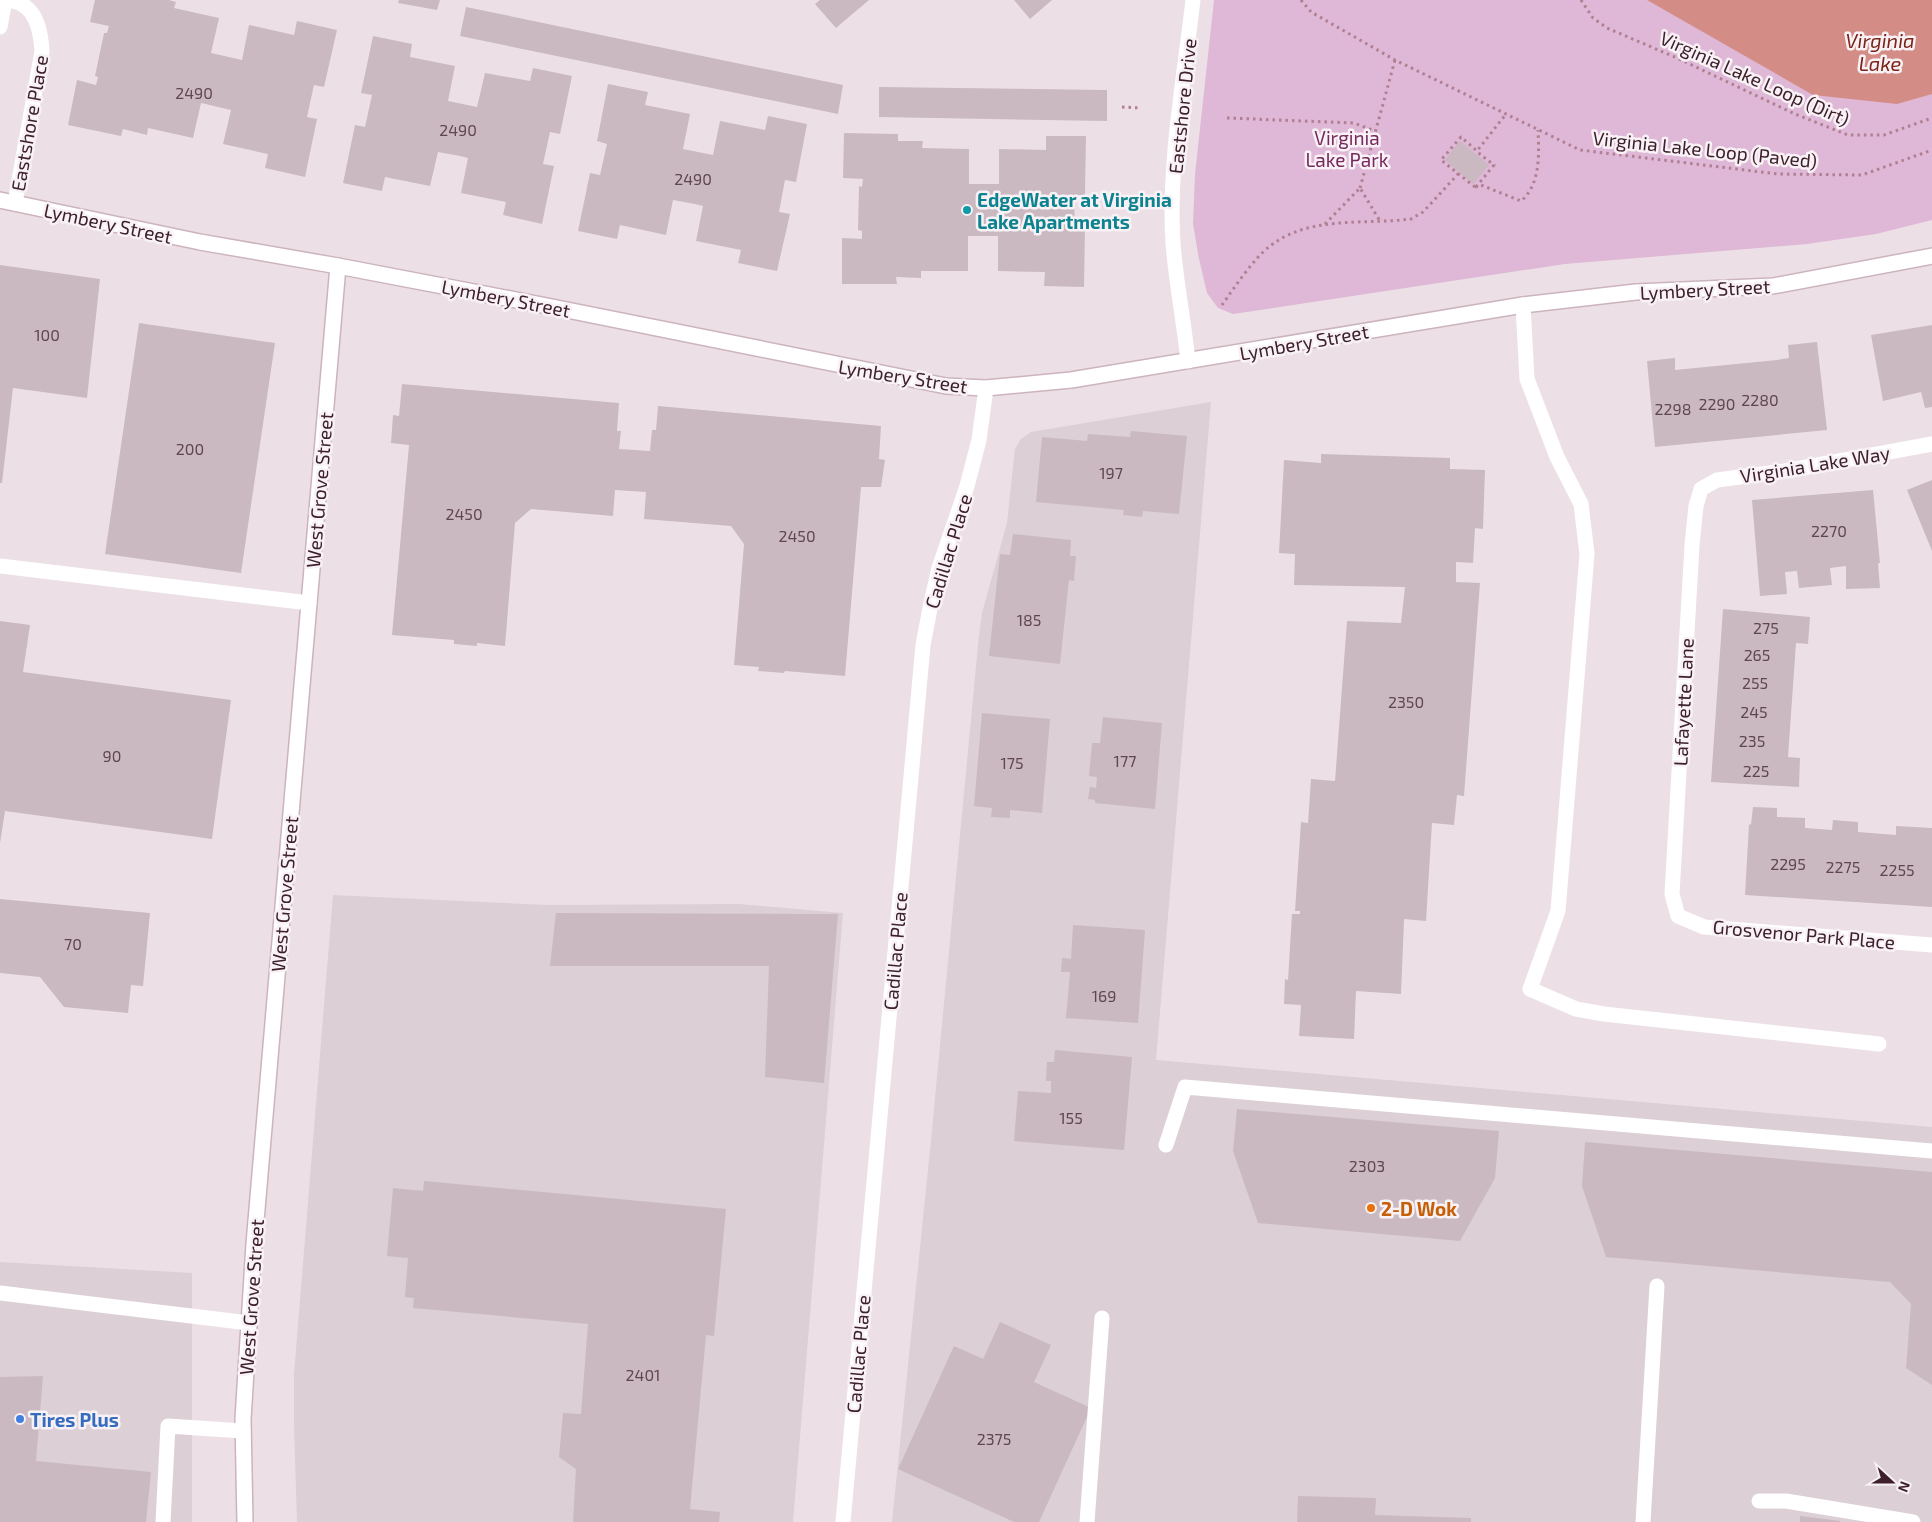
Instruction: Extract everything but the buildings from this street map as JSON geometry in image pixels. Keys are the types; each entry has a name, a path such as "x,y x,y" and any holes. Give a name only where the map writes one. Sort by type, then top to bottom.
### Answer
{"street":[{"name":"Eastshore Place","path":"0,27 6,0 24,5 35,18 41,34 42,51 8,202"},
{"name":"Eastshore Drive","path":"1188,361 1173,243 1172,206 1175,157 1193,0"},
{"name":"Lymbery Street","path":"8,202 200,242 338,266 946,386 986,388 1071,380 1523,304 1636,292 1773,286 1932,256"},
{"name":"West Grove Street","path":"245,1522 243,1431 255,1224 338,266"},
{"path":"1523,304 1527,379 1557,456 1581,504 1587,554 1558,911 1530,989 1576,1009 1604,1014 1879,1044"},
{"name":"Cadillac Place","path":"843,1522 923,646 930,603 939,568 967,486 979,440 986,388"},
{"name":"Virginia Lake Way","path":"1701,489 1717,480 1785,471 1932,444"},
{"name":"Lafayette Lane","path":"1678,916 1672,894 1672,884 1692,544 1696,506 1701,489"},
{"path":"0,566 309,603"},
{"name":"Grosvenor Park Place","path":"1678,916 1704,927 1932,945"},
{"path":"1166,1144 1185,1087 1932,1150"},
{"path":"1642,1522 1657,1286"},
{"path":"0,1293 249,1323"},
{"path":"1087,1522 1102,1318"},
{"path":"163,1522 168,1426 243,1431"},
{"path":"1759,1501 1786,1501 1913,1522"}],"path":[{"name":"Virginia Lake Loop (Paved)","path":"1301,0 1311,12 1395,60 1580,150 1778,174 1862,175 1932,150"},
{"name":"Virginia Lake Loop (Dirt)","path":"1581,0 1593,18 1606,28 1677,58 1795,114 1848,135 1884,135 1932,118"},
{"path":"1324,225 1360,188 1395,60"},
{"path":"1122,107 1141,108"},
{"path":"1476,152 1506,114"},
{"path":"1227,118 1354,123 1375,131"},
{"path":"1475,187 1481,185 1521,201 1534,180 1539,161 1538,130"},
{"path":"1461,137 1476,152 1494,165 1475,187 1441,160 1461,137"},
{"path":"1222,305 1236,285 1269,247 1289,235 1324,225 1404,220 1417,216 1429,207 1459,173"},
{"path":"1360,188 1380,221"}],"shaded area":[{"path":"1211,402 1156,1060 1932,1127 1932,1522 892,1522 931,1140 979,635 982,613 1007,523 1015,449 1021,439 1031,432"},
{"path":"333,895 547,905 739,904 843,913 793,1522 297,1522 294,1374"},
{"path":"0,1262 192,1273 192,1522 0,1522"}],"green space":[{"name":"Virginia Lake Park","path":"1214,0 1932,0 1932,220 1876,234 1807,244 1565,264 1233,314 1218,308 1207,293 1193,224 1195,174"}],"water":[{"name":"Virginia Lake","path":"1647,0 1932,0 1932,94 1897,104 1813,95"}],"place":[{"name":"EdgeWater at Virginia Lake Apartments","path":"967,210"},
{"name":"2-D Wok","path":"1371,1208"},
{"name":"Tires Plus","path":"20,1419"}]}
